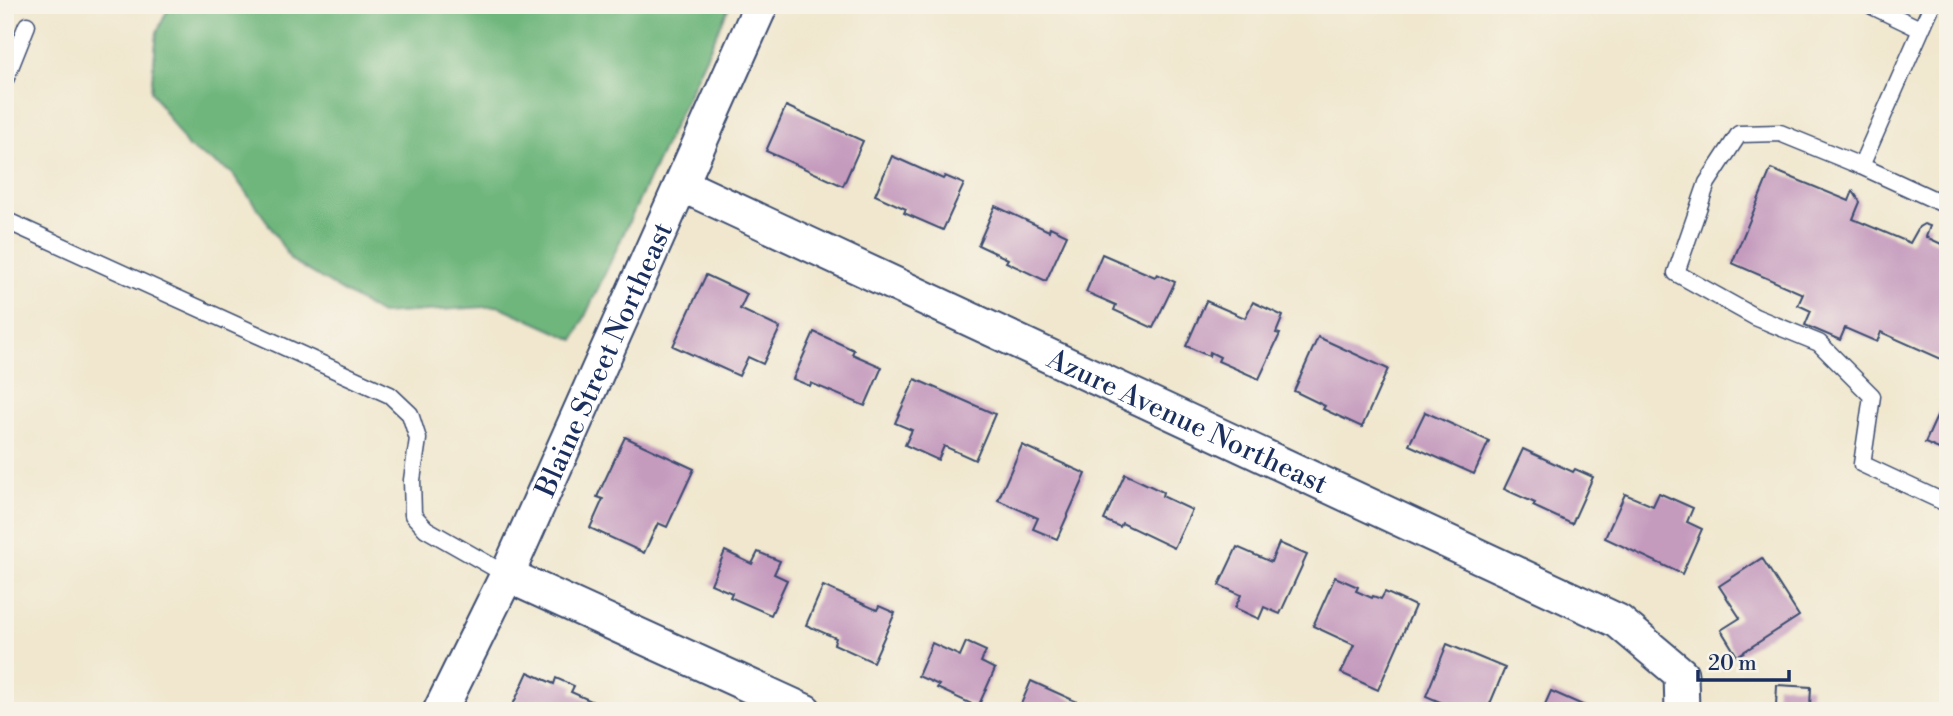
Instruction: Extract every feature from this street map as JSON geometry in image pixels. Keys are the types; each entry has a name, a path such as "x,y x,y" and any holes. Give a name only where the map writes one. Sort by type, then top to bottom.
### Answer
{"street":[{"name":"Blaine Street Northeast","path":"440,711 506,575 761,5"},
{"name":"Azure Avenue Northeast","path":"682,185 1618,621 1681,674 1682,711"},
{"path":"506,575 805,711"}],"lane":[{"path":"1861,166 1932,5"},
{"path":"1872,6 1920,29"},
{"path":"5,80 27,25"},
{"path":"1948,206 1861,166 1780,134 1739,134 1707,183 1676,273 1755,317 1819,344 1872,396 1862,464 1948,504"},
{"path":"5,220 390,395 410,414 418,439 412,481 413,515 426,530 506,575"}],"green space":[{"path":"170,5 730,5 574,340 499,306 381,314 291,260 232,173 188,147 151,91 157,32"}],"building":[{"path":"786,106 863,141 843,186 766,151"},
{"path":"892,156 943,179 945,176 964,184 943,230 904,213 906,209 875,195"},
{"path":"1771,169 1849,201 1853,191 1860,202 1853,219 1910,243 1919,227 1924,224 1930,226 1926,237 1948,247 1948,362 1881,332 1877,342 1845,328 1840,340 1805,325 1811,311 1798,305 1803,294 1732,263"},
{"path":"995,206 1049,231 1050,227 1067,235 1046,281 978,245"},
{"path":"1102,254 1155,277 1157,274 1175,282 1153,328 1114,310 1116,305 1086,292"},
{"path":"706,275 747,294 740,309 780,328 763,364 748,357 739,376 673,346"},
{"path":"1206,301 1245,318 1253,302 1283,316 1276,333 1280,334 1259,379 1218,361 1220,357 1210,352 1209,356 1186,346"},
{"path":"814,332 854,350 852,354 882,367 865,406 811,383 810,386 793,379"},
{"path":"1318,337 1388,369 1362,427 1323,409 1325,406 1294,391"},
{"path":"915,379 995,414 975,460 944,446 938,460 905,445 912,430 895,423"},
{"path":"1948,392 1948,453 1925,443"},
{"path":"1425,412 1489,441 1474,474 1409,445"},
{"path":"625,437 694,469 667,527 658,523 644,553 590,528 603,499 597,497"},
{"path":"1022,445 1086,474 1057,539 1033,529 1038,518 998,500"},
{"path":"1523,449 1573,472 1575,469 1593,477 1572,524 1504,489"},
{"path":"1125,474 1163,492 1162,496 1192,510 1174,548 1122,523 1120,527 1104,520"},
{"path":"1659,493 1693,508 1687,522 1702,529 1682,574 1605,538 1625,494 1653,506"},
{"path":"1279,543 1307,555 1280,614 1264,607 1259,619 1235,608 1241,595 1219,585 1237,547 1271,562"},
{"path":"725,551 752,564 758,552 780,561 774,574 787,580 771,615 730,597 732,593 711,584"},
{"path":"1762,558 1799,616 1737,656 1721,630 1740,618 1719,586"},
{"path":"1335,577 1358,587 1356,591 1372,598 1381,599 1385,592 1415,606 1378,690 1341,673 1354,645 1313,626"},
{"path":"823,586 877,610 879,606 895,613 873,662 834,644 836,638 806,625"},
{"path":"966,642 986,651 981,662 995,669 978,707 918,676 932,643 960,656"},
{"path":"1447,644 1505,668 1487,711 1461,711 1426,696"},
{"path":"528,672 554,684 556,678 574,686 571,692 605,707 603,711 511,709"},
{"path":"1031,681 1097,711 1018,711"},
{"path":"1777,685 1811,687 1812,711 1771,711 1771,705 1776,706"},
{"path":"1551,691 1596,711 1542,711"}]}
